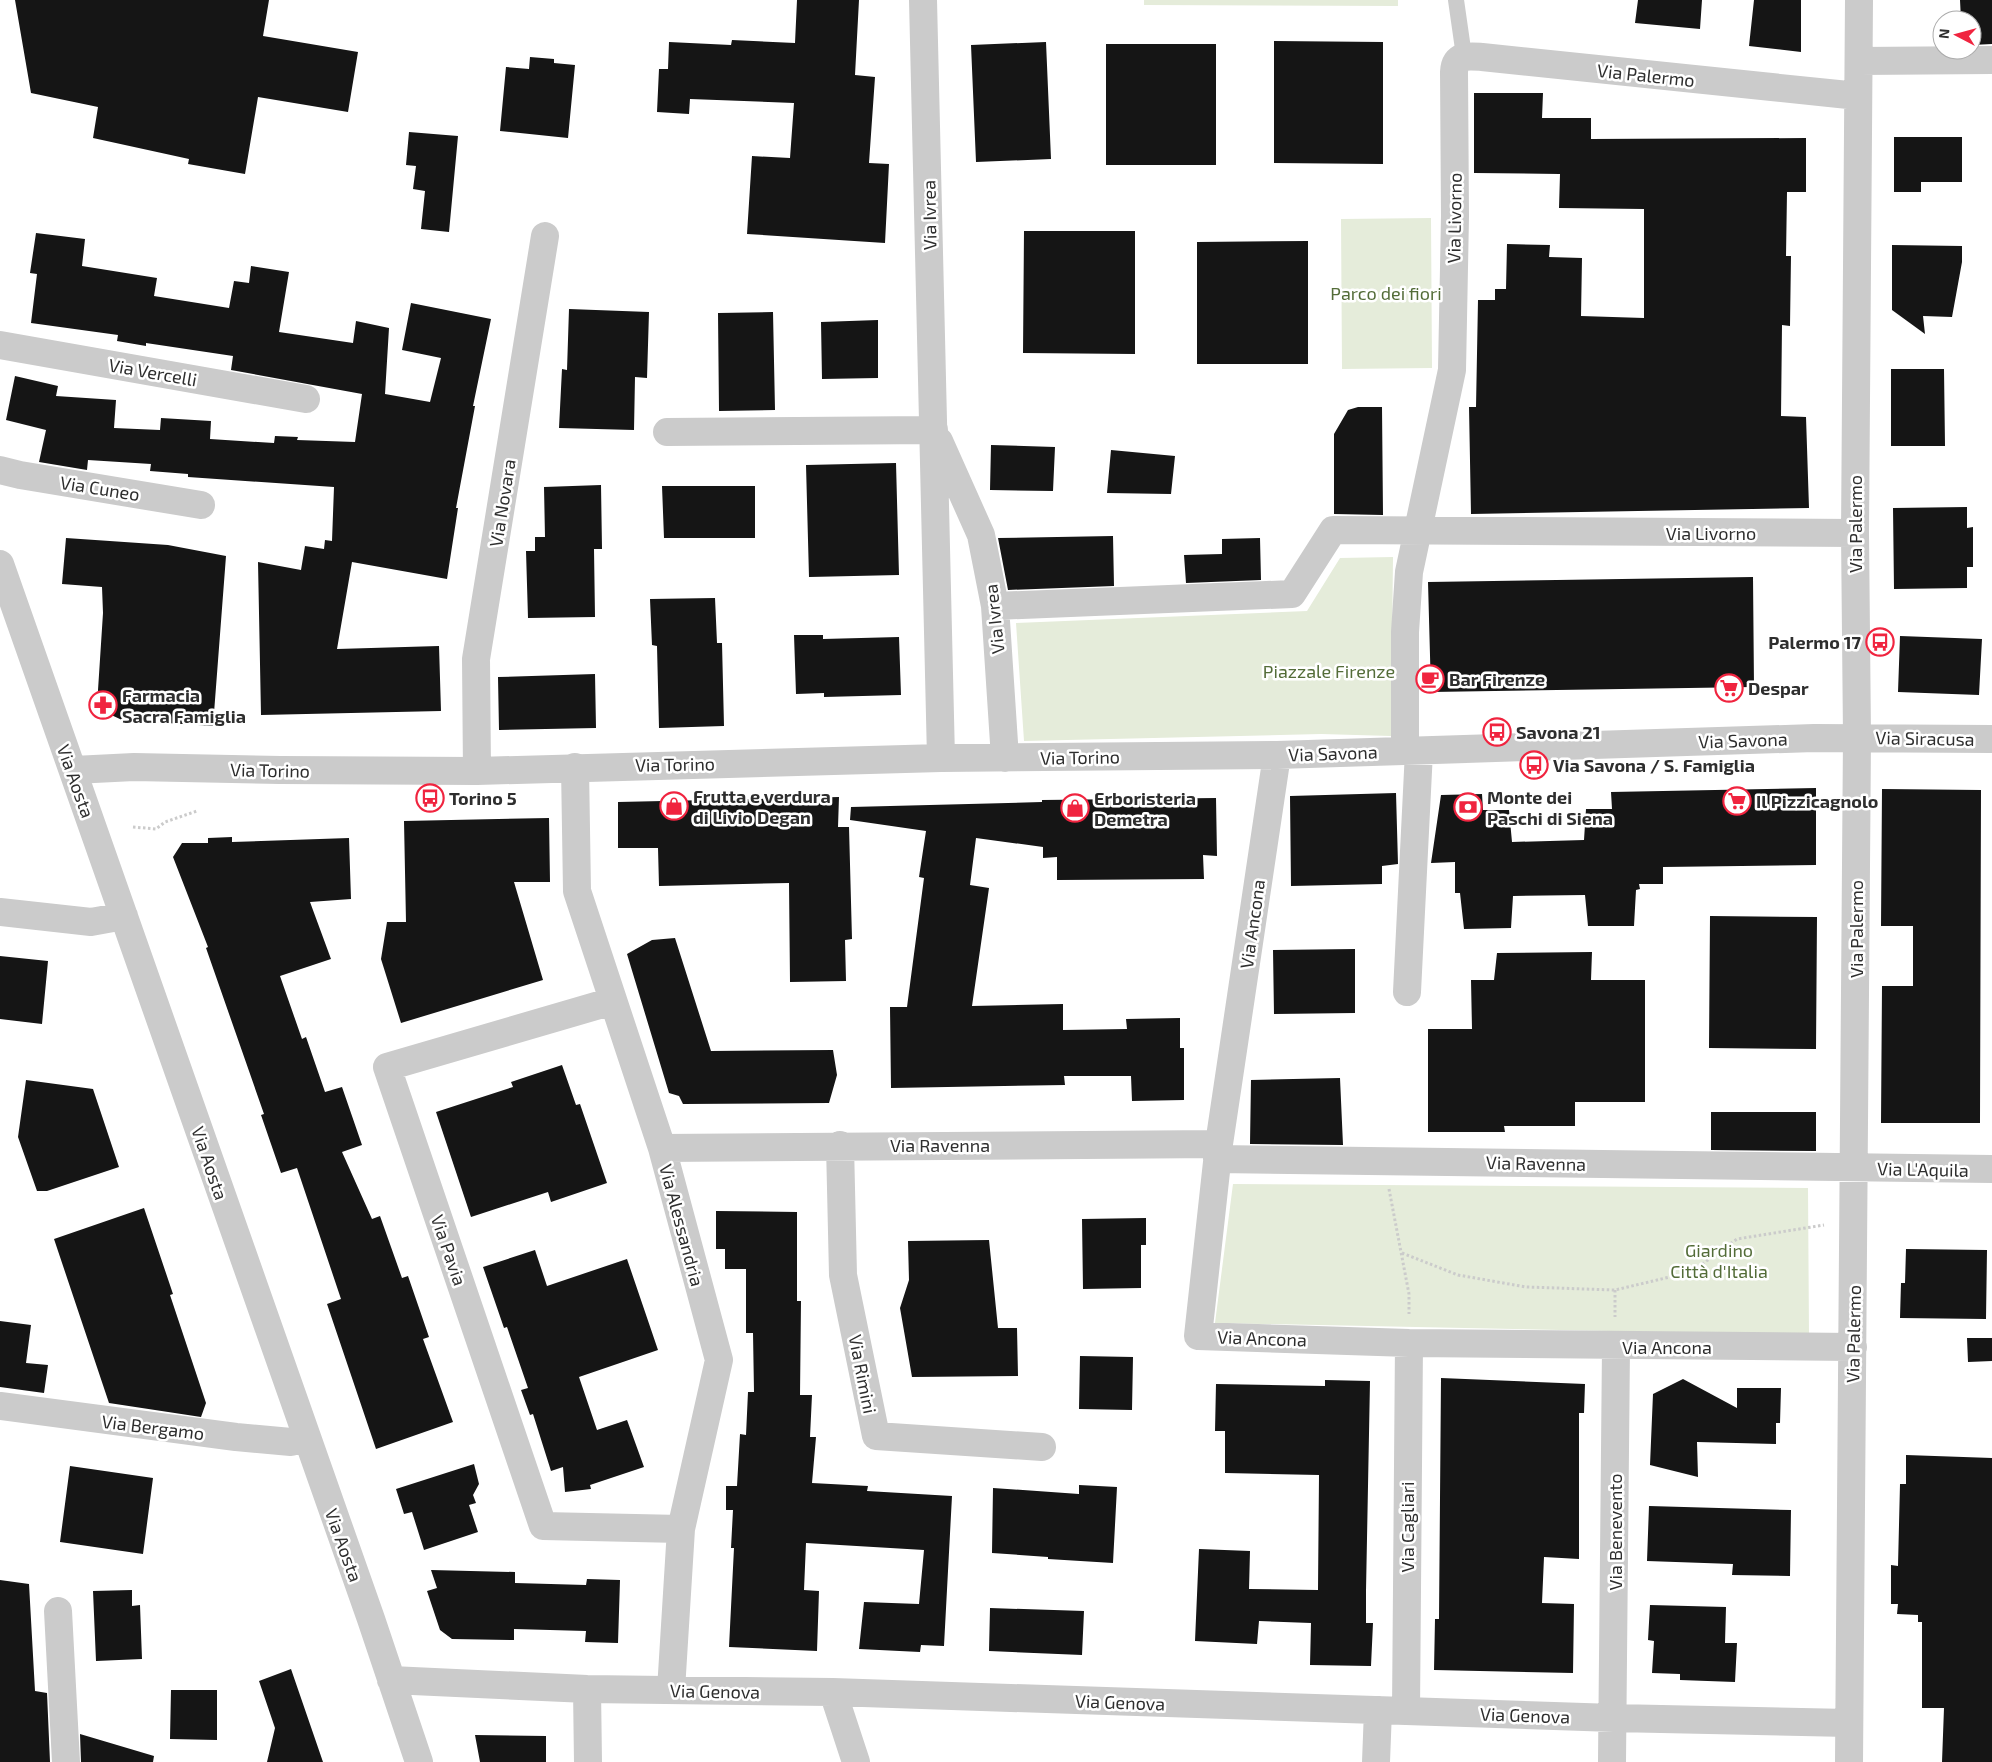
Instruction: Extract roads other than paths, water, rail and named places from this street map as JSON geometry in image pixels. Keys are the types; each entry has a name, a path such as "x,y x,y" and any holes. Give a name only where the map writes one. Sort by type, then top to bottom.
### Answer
{"street":[{"name":"Via Ivrea","path":"923,0 941,758"},
{"name":"Via Palermo","path":"1849,1762 1857,737 1855,533 1859,0"},
{"name":"Via Livorno","path":"1412,751 1405,632 1408,572 1452,370 1454,64 1464,56"},
{"name":"Via Palermo","path":"1464,56 1858,96"},
{"path":"1859,62 1992,60"},
{"name":"Via Novara","path":"477,770 476,659 545,236"},
{"name":"Via Vercelli","path":"0,345 306,399"},
{"name":"Via Ivrea","path":"934,430 981,535 994,606 1005,758"},
{"path":"667,432 934,430"},
{"name":"Via Cuneo","path":"0,470 200,505"},
{"path":"994,606 1292,594 1333,530 1417,532"},
{"name":"Via Livorno","path":"1417,532 1855,533"},
{"name":"Via Aosta","path":"0,564 74,770 418,1762"},
{"name":"Via Savona","path":"1277,755 1857,737"},
{"name":"Via Siracusa","path":"1857,737 1992,739"},
{"path":"1407,992 1412,751"},
{"name":"Via Torino","path":"74,770 134,767 280,770 477,770 941,758 1277,755"},
{"name":"Via Ancona","path":"1277,755 1218,1151 1198,1336 1409,1344 1853,1347"},
{"name":"Via Alessandria","path":"575,767 578,891 662,1148 719,1360 681,1529 671,1690"},
{"path":"0,912 91,922 124,916"},
{"name":"Via Pavia","path":"613,1001 387,1067 543,1526 681,1529"},
{"name":"Via Ravenna","path":"662,1148 840,1146 1218,1151 1854,1168"},
{"name":"Via Rimini","path":"840,1146 843,1276 876,1436 1042,1447"},
{"name":"Via L'Aquila","path":"1854,1168 1992,1170"},
{"name":"Via Cagliari","path":"1406,1711 1409,1344"},
{"name":"Via Benevento","path":"1612,1762 1614,1718 1616,1346"},
{"name":"Via Bergamo","path":"0,1406 236,1437 291,1442 307,1438"},
{"path":"58,1611 66,1762"},
{"name":"Via Genova","path":"391,1680 587,1689 833,1692 1614,1718 1849,1723"},
{"path":"587,1689 588,1762"},
{"path":"833,1692 856,1762"},
{"path":"1376,1762 1378,1710"}],"lane":[{"path":"1456,0 1464,56"}],"place":[{"name":"Palermo 17","path":"1880,642"},
{"name":"Bar Firenze","path":"1430,679"},
{"name":"Despar","path":"1729,688"},
{"name":"Farmacia Sacra Famiglia","path":"103,705"},
{"name":"Savona 21","path":"1497,732"},
{"name":"Via Savona / S. Famiglia","path":"1534,765"},
{"name":"Torino 5","path":"430,798"},
{"name":"Il Pizzicagnolo","path":"1737,801"},
{"name":"Frutta e verdura di Livio Degan","path":"674,806"},
{"name":"Monte dei Paschi di Siena","path":"1468,807"},
{"name":"Erboristeria Demetra","path":"1075,808"}],"park label":[{"name":"Parco dei fiori","path":"1386,293"},
{"name":"Piazzale Firenze","path":"1329,671"},
{"name":"Giardino Città d'Italia","path":"1719,1260"}]}
